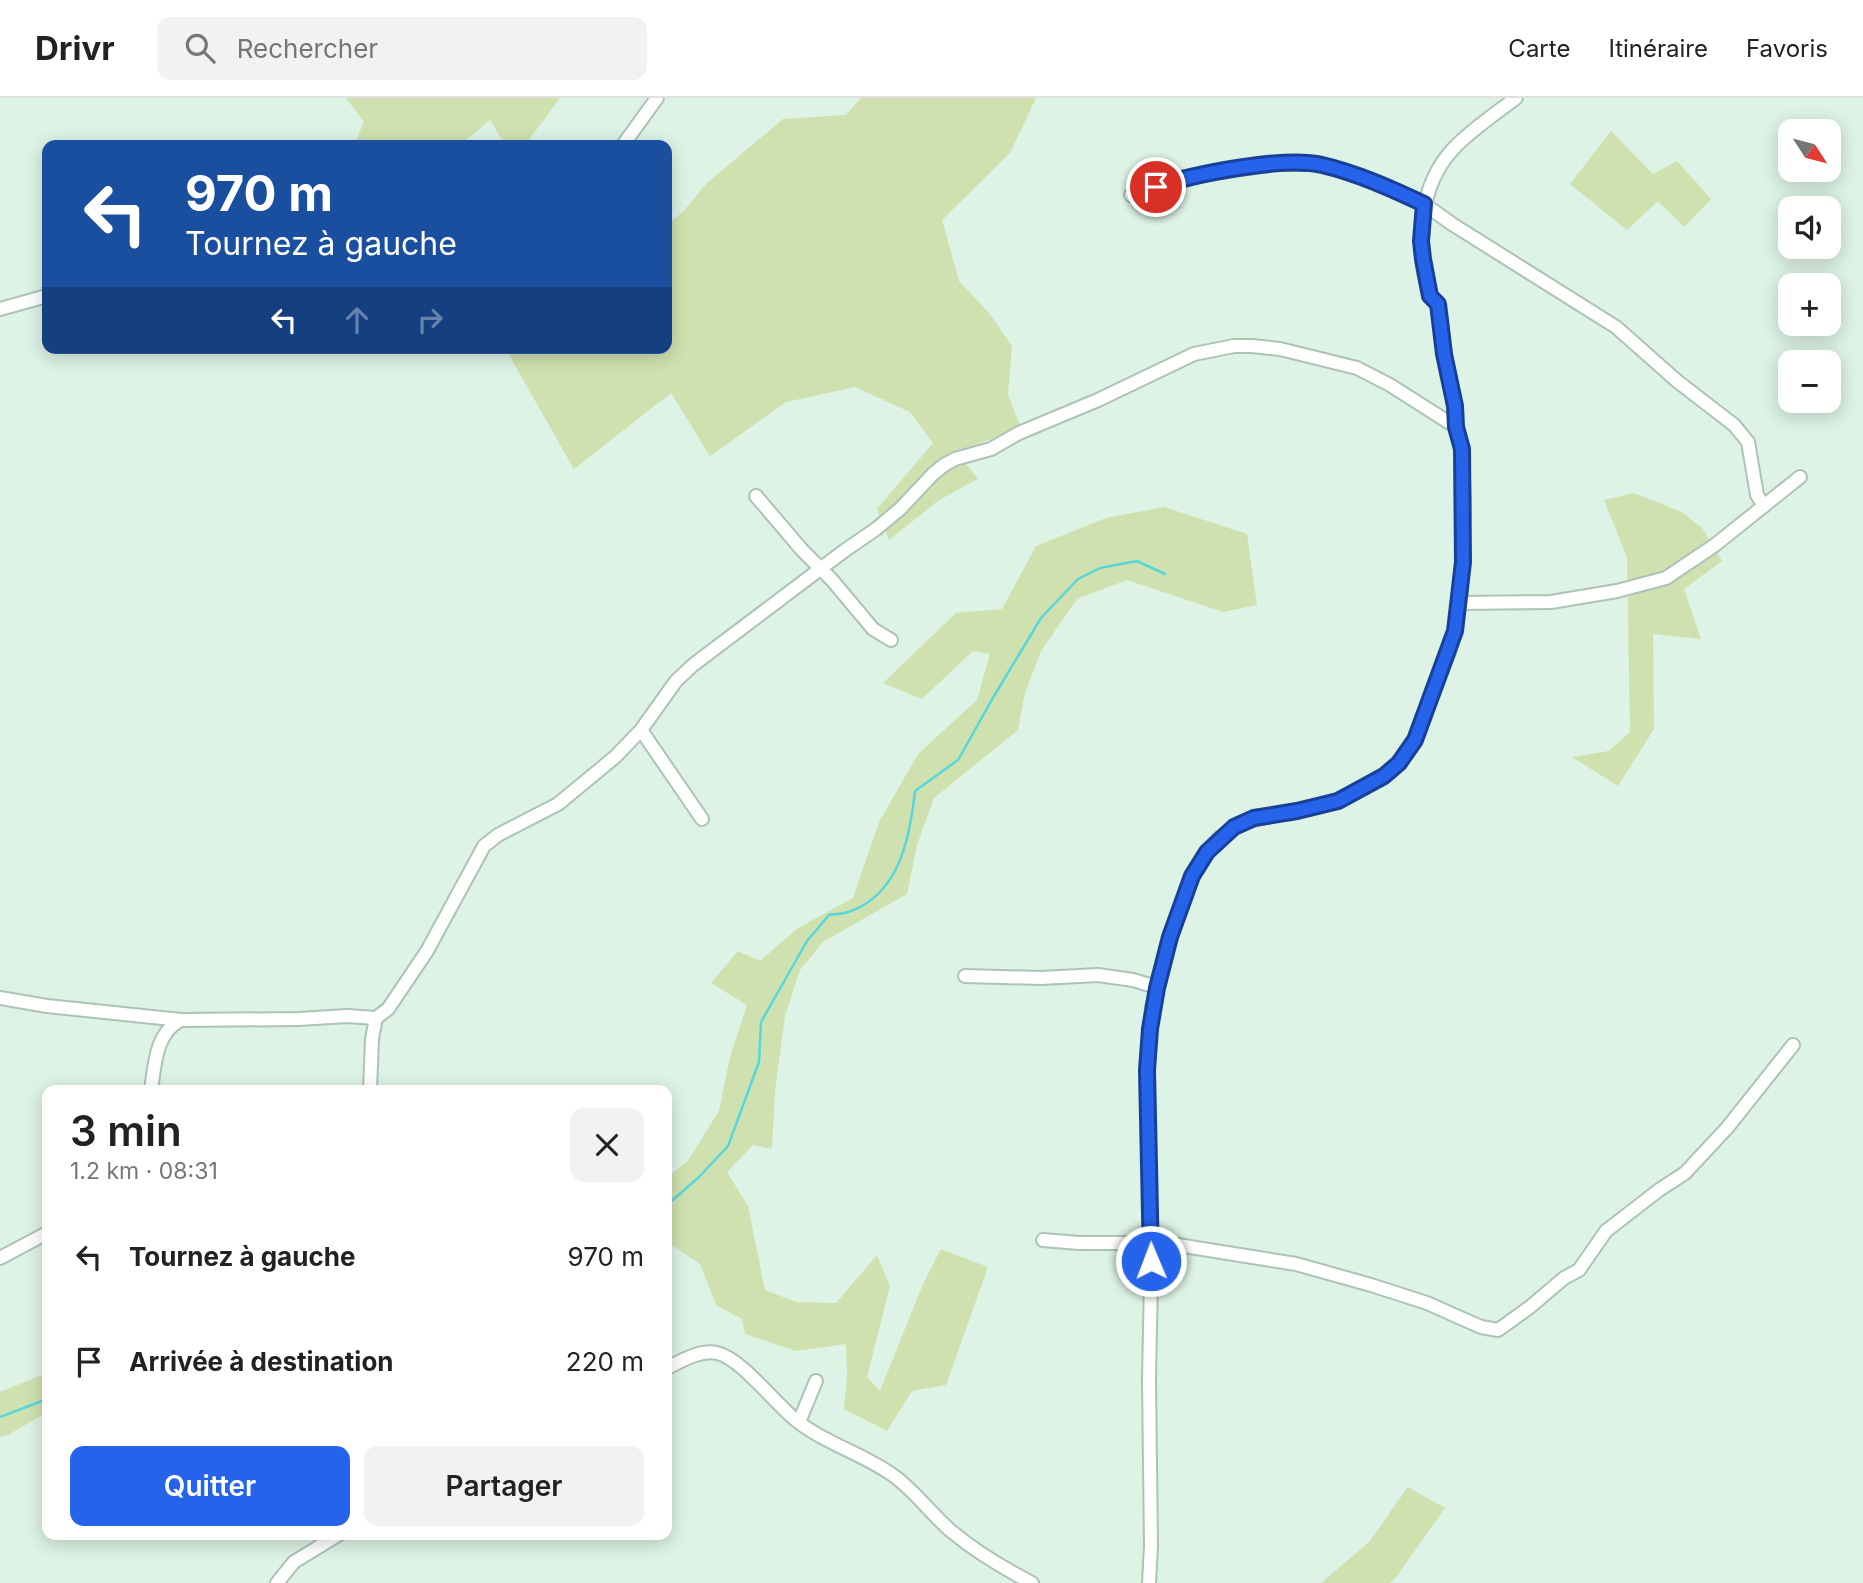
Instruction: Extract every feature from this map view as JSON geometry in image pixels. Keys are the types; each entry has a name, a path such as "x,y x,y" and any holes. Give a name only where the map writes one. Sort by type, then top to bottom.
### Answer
{"street":[{"path":"626,140 657,98"},
{"path":"1149,1583 1151,1242 1147,1070 1157,988 1170,937 1192,876 1219,838 1243,821 1345,798 1384,776 1408,752 1423,720 1455,631 1463,562 1464,503 1462,449 1456,427 1438,304 1430,296 1423,259 1421,241 1424,204 1437,173 1451,150 1516,98"},
{"path":"1131,195 1181,178 1274,164 1321,164 1388,187 1424,204 1616,327 1677,381 1734,425 1748,442 1757,495 1764,506"},
{"path":"0,309 42,297"},
{"path":"1,1000 181,1020 347,1016 376,1018 388,1009 420,962 484,846 498,835 542,814 615,757 641,730 681,676 900,509 944,466 955,459 990,449 1019,433 1115,393 1174,362 1234,346 1266,347 1357,368 1390,385 1456,427"},
{"path":"1459,603 1551,601 1617,591 1665,578 1715,545 1800,477"},
{"path":"756,496 873,629 891,640"},
{"path":"641,730 702,819"},
{"path":"965,976 1041,978 1098,975 1133,980 1157,988"},
{"path":"370,1085 371,1049 376,1018"},
{"path":"152,1085 162,1038 168,1028 181,1020"},
{"path":"1043,1240 1107,1244 1151,1242 1193,1246 1296,1264 1427,1303 1481,1326 1498,1330 1564,1278 1579,1270 1605,1231 1685,1174 1727,1128 1793,1045"},
{"path":"0,1258 42,1236"},
{"path":"672,1366 704,1353 721,1354 732,1360 799,1423 858,1453 894,1476 913,1491 951,1531 981,1553 1032,1583"},
{"path":"799,1423 817,1381"},
{"path":"277,1583 294,1562 330,1540"}],"green space":[{"path":"346,98 560,98 529,140 502,140 490,120 466,140 356,140 364,122"},
{"path":"861,98 1036,98 1010,153 942,220 959,281 989,313 1012,346 1008,395 1021,428 956,452 978,479 939,500 889,540 877,509 933,443 910,412 855,387 786,402 710,456 671,393 574,469 508,354 672,354 672,220 682,213 707,183 783,119 846,115"},
{"path":"1611,131 1653,174 1677,161 1711,199 1684,227 1658,201 1627,230 1570,184"},
{"path":"1634,493 1682,512 1703,529 1722,561 1684,589 1701,639 1653,634 1654,729 1618,786 1572,757 1609,751 1630,732 1627,557 1604,500"},
{"path":"1164,507 1247,534 1257,605 1223,612 1127,580 1077,599 1041,651 1025,693 1018,730 934,798 917,845 907,894 823,942 800,970 785,1016 775,1091 772,1149 753,1145 727,1172 748,1206 765,1290 796,1302 836,1303 877,1255 890,1286 867,1377 880,1391 923,1284 941,1249 988,1267 946,1385 912,1391 887,1431 844,1409 846,1344 796,1351 745,1334 742,1319 716,1305 700,1264 672,1247 672,1173 687,1162 719,1111 730,1057 747,1005 711,983 738,951 760,961 798,928 853,898 879,822 918,754 977,700 990,654 973,651 922,699 883,683 956,613 1002,609 1036,546 1106,518"},
{"path":"42,1375 42,1415 0,1437 0,1392"},
{"path":"1408,1487 1445,1508 1397,1576 1390,1583 1321,1583 1369,1542"}],"waterway":[{"path":"672,1201 728,1146 759,1062 761,1022 807,941 829,915 848,912 868,903 881,891 900,861 910,826 915,791 958,760 1041,618 1078,579 1100,568 1137,561 1165,574"},
{"path":"0,1417 42,1401"}],"route":[{"path":"1151,1261 1147,1070 1152,1007 1170,937 1186,890 1207,852 1219,838 1243,821 1338,801 1384,776 1408,752 1427,711 1455,631 1461,591 1464,503 1462,449 1456,427 1438,304 1430,296 1423,259 1421,241 1424,204 1388,187 1321,164 1274,164 1181,178 1156,187"}]}
